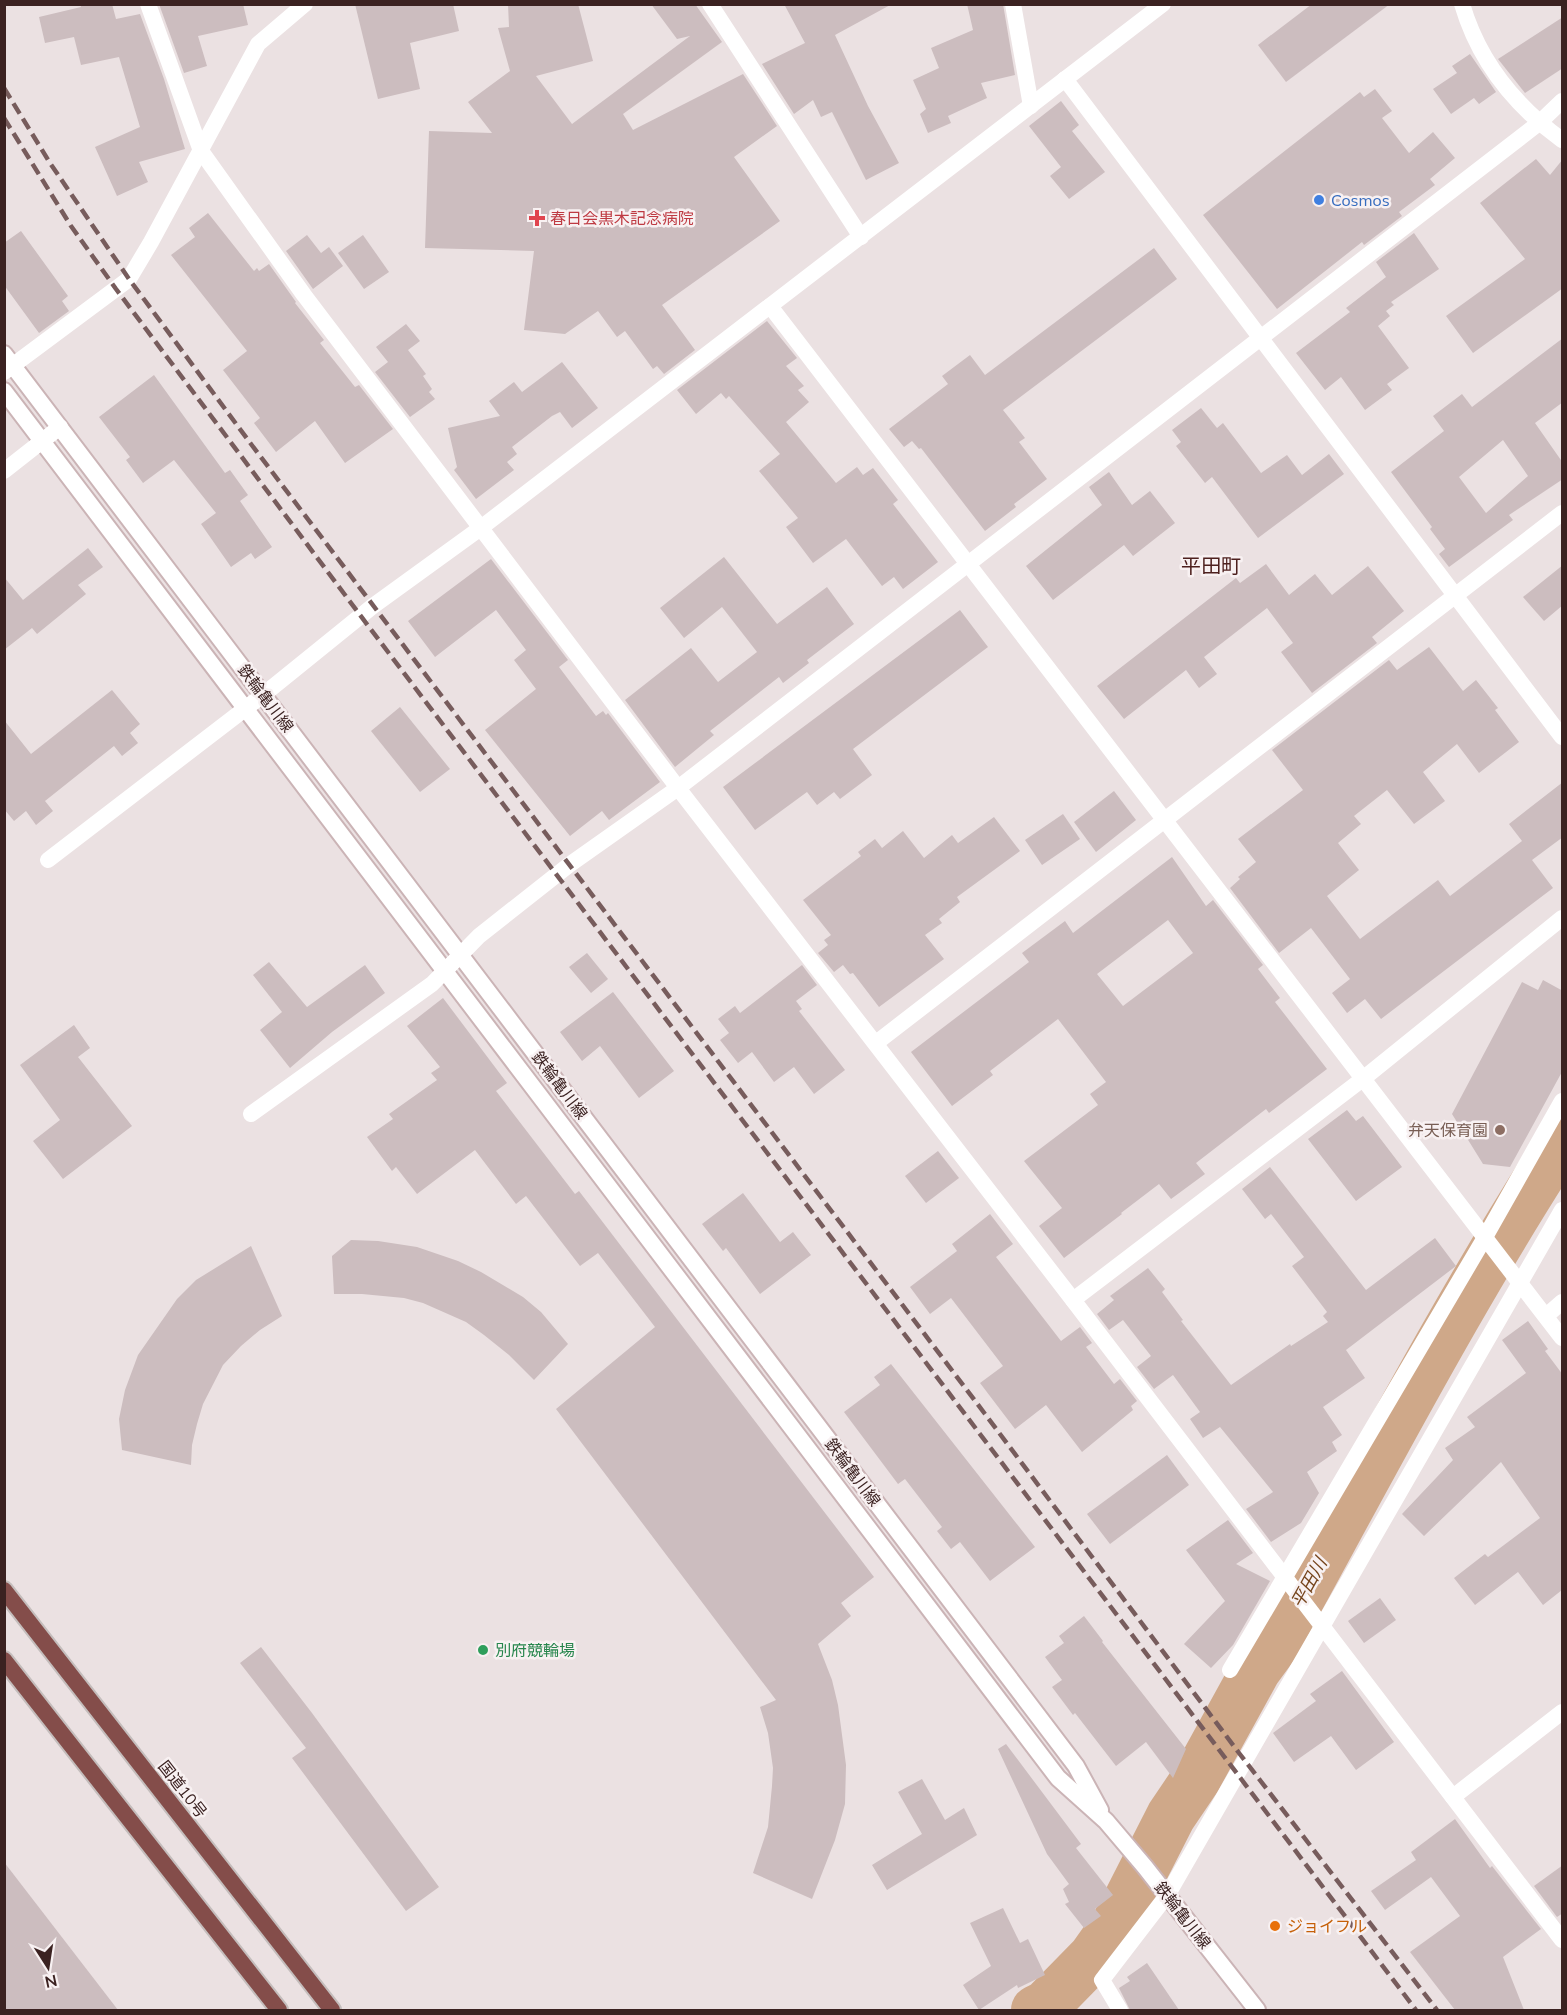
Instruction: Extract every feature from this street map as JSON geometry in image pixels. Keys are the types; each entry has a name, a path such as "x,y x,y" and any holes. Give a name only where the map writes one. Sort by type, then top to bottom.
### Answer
{"highway":[{"name":"国道10号","path":"4,1590 332,2010"},
{"path":"4,1660 279,2010"}],"street":[{"path":"148,4 201,151 304,295 678,788 876,1043 1563,1941"},
{"path":"8,364 129,279 258,44 305,4"},
{"path":"710,4 861,237"},
{"path":"1013,4 1031,106"},
{"path":"48,860 263,695 373,606 482,527 1163,4"},
{"path":"1462,4 1469,29 1505,89 1539,123 1563,140"},
{"path":"1065,79 1563,737"},
{"path":"251,1113 432,984 479,936 569,865 678,788 1539,123 1563,101"},
{"path":"770,306 1166,819 1484,1239 1563,1338"},
{"name":"鉄輪亀川線","path":"8,364 60,427 1076,1766 1106,1821"},
{"name":"鉄輪亀川線","path":"4,392 1058,1778 1106,1821 1132,1851 1257,2010"},
{"path":"4,471 60,427"},
{"path":"876,1043 1563,513"},
{"path":"1073,1300 1364,1078 1563,918"},
{"path":"1230,1670 1563,1101"},
{"path":"1120,2010 1102,1980 1164,1889 1322,1626 1563,1210"},
{"path":"1546,1316 1563,1302"},
{"path":"1453,1797 1563,1712"}],"building":[{"path":"80,4 112,4 116,19 140,14 164,79 185,149 139,162 148,182 117,196 95,147 140,127 119,57 81,65 74,37 45,43 39,17 81,7"},
{"path":"159,4 243,4 248,25 198,36 207,66 184,73"},
{"path":"355,4 453,4 459,31 410,43 420,89 378,99"},
{"path":"508,4 578,4 593,61 536,76 572,124 690,36 677,39 651,4 695,4 722,42 623,114 633,130 743,74 777,126 734,157 780,221 662,305 695,350 664,374 657,366 653,369 625,331 617,337 598,311 565,334 524,330 534,251 425,248 429,131 492,133 468,102 510,71 498,28 509,27"},
{"path":"784,4 892,4 835,35 868,106 899,163 866,180 832,112 821,117 813,100 794,114 762,64 805,43"},
{"path":"967,4 1003,4 1015,75 981,83 987,98 948,116 951,123 928,133 920,114 926,109 913,80 939,68 931,48 973,30"},
{"path":"1312,4 1390,4 1286,82 1258,45"},
{"path":"1563,17 1563,68 1525,93 1498,59"},
{"path":"1470,54 1496,92 1479,104 1474,98 1451,114 1433,89 1457,73 1452,66"},
{"name":"Cosmos","path":"1375,89 1392,111 1382,118 1409,153 1433,132 1455,158 1430,179 1435,185 1399,212 1402,216 1364,245 1362,242 1277,309 1203,215 1360,92 1364,97"},
{"path":"1061,101 1079,125 1072,131 1105,172 1069,199 1050,176 1061,167 1029,126"},
{"path":"1536,159 1550,175 1563,159 1563,288 1473,353 1446,316 1525,259 1480,203"},
{"path":"208,213 254,271 257,268 259,271 269,264 295,303 324,340 320,343 355,387 359,385 393,429 345,463 315,421 276,452 254,423 260,418 223,370 247,351 171,255 195,237 189,228"},
{"path":"21,231 68,296 62,301 69,311 39,333 4,285 4,243"},
{"path":"1414,233 1439,269 1391,302 1394,305 1386,311 1390,316 1378,326 1409,368 1387,384 1392,390 1365,410 1341,377 1325,390 1296,353 1350,312 1346,308 1386,277 1376,262"},
{"path":"307,235 321,253 329,247 343,266 313,289 286,251"},
{"path":"363,235 389,272 364,289 338,253"},
{"path":"1154,248 1177,279 1003,410 1025,438 1019,442 1047,479 1014,504 1016,507 985,531 921,448 919,449 912,441 904,447 889,429 948,384 942,376 970,355 985,375"},
{"path":"767,321 797,358 786,366 804,386 798,390 809,402 786,422 836,483 857,467 863,475 873,468 898,500 893,504 938,562 903,589 894,577 882,586 846,539 813,563 786,527 798,518 759,471 780,454 729,396 726,399 721,393 696,414 677,390"},
{"path":"406,324 420,341 408,350 426,374 423,376 432,389 429,392 435,399 410,417 375,372 388,362 376,347"},
{"path":"1563,338 1563,402 1535,423 1563,463 1563,479 1509,515 1513,520 1449,567 1439,554 1445,549 1430,529 1432,527 1391,472 1444,431 1433,416 1462,394 1472,407","holes":["1503,440 1528,476 1486,513 1459,477"]},
{"path":"562,362 598,408 572,428 560,412 552,416 512,447 517,454 507,462 514,470 476,499 454,470 457,467 448,428 500,416 489,401 514,382 522,392"},
{"path":"154,375 225,473 230,470 248,495 240,501 272,547 255,559 251,553 231,567 201,524 216,513 174,460 143,483 126,460 130,457 99,417"},
{"path":"1201,408 1217,428 1223,423 1261,473 1287,455 1302,475 1329,454 1344,474 1258,538 1212,477 1205,483 1176,446 1181,442 1172,430"},
{"path":"1109,472 1132,505 1150,491 1175,523 1133,556 1124,545 1053,600 1026,566 1102,505 1089,487"},
{"path":"88,548 103,567 78,585 86,594 37,634 32,628 4,650 4,577 23,600"},
{"path":"724,557 777,624 827,587 854,624 807,660 809,663 783,683 779,677 710,731 714,735 675,767 625,700 691,648 718,682 757,652 722,607 684,638 660,608"},
{"path":"491,559 568,660 559,667 596,716 603,711 606,715 608,713 660,782 609,820 602,811 570,836 485,730 536,689 514,660 526,650 496,610 435,657 408,621"},
{"path":"1266,564 1289,595 1315,574 1332,595 1368,566 1404,611 1372,637 1377,643 1312,693 1281,652 1293,643 1267,608 1204,657 1217,674 1199,688 1186,670 1124,719 1097,686 1236,578 1240,583"},
{"path":"1563,565 1563,605 1544,621 1523,597"},
{"path":"960,610 988,647 853,749 872,775 840,799 834,792 817,805 807,792 755,830 723,787"},
{"path":"1429,647 1463,691 1476,680 1498,708 1495,710 1519,742 1479,773 1457,744 1423,772 1445,801 1414,824 1387,790 1354,816 1361,824 1338,843 1359,870 1327,896 1360,939 1438,880 1450,896 1522,841 1509,824 1563,782 1563,837 1532,860 1553,888 1381,1019 1365,999 1347,1013 1332,993 1350,979 1311,928 1279,953 1230,888 1240,879 1238,877 1256,862 1238,839 1303,790 1272,750 1389,660 1397,670"},
{"path":"112,690 140,724 130,733 138,743 122,756 114,746 45,801 53,811 36,825 26,811 14,821 4,809 4,720 31,754"},
{"path":"400,707 450,769 420,792 371,731"},
{"path":"1114,791 1136,820 1096,852 1074,822"},
{"path":"1063,814 1080,839 1042,865 1025,840"},
{"path":"994,817 1020,851 957,897 960,902 939,919 942,923 925,935 944,959 879,1007 853,973 850,974 843,965 834,972 818,953 828,945 824,940 831,935 803,900 861,856 858,852 875,839 882,848 903,831 924,858 952,835 958,843"},
{"path":"1172,857 1206,906 1213,900 1263,965 1258,969 1280,998 1275,1002 1327,1069 1269,1113 1266,1109 1196,1163 1205,1174 1171,1199 1159,1184 1064,1258 1039,1226 1062,1208 1024,1161 1098,1105 1090,1094 1106,1082 1058,1019 990,1071 993,1075 952,1106 911,1052 1029,962 1022,953 1065,921 1073,933","holes":["1168,920 1193,953 1123,1006 1097,974"]},
{"path":"587,953 608,979 591,993 569,967"},
{"path":"269,962 307,1007 365,965 385,993 332,1032 290,1068 260,1030 282,1012 253,975"},
{"path":"802,965 817,985 796,1001 802,1009 799,1011 845,1070 814,1094 794,1067 774,1082 752,1052 738,1063 720,1040 729,1033 718,1019 735,1006 740,1013"},
{"path":"1543,980 1563,991 1563,1070 1510,1167 1483,1164 1452,1114 1522,982 1538,990"},
{"path":"613,992 674,1071 639,1098 600,1046 582,1061 560,1032"},
{"path":"443,998 507,1083 496,1091 575,1194 579,1191 874,1577 841,1603 851,1616 818,1644 832,1680 838,1705 846,1765 845,1804 835,1840 812,1899 753,1873 768,1827 773,1768 768,1733 760,1707 776,1700 556,1409 655,1327 598,1253 580,1266 526,1196 516,1204 475,1150 417,1194 396,1167 392,1171 367,1137 393,1119 389,1114 437,1080 431,1073 440,1067 407,1026"},
{"path":"74,1025 90,1048 78,1057 132,1126 63,1179 33,1141 60,1120 20,1065"},
{"path":"1347,1110 1356,1121 1363,1116 1402,1167 1356,1201 1308,1139"},
{"path":"938,1151 959,1178 926,1203 905,1176"},
{"path":"1270,1167 1366,1290 1435,1238 1456,1266 1346,1350 1365,1378 1323,1407 1342,1435 1332,1442 1337,1451 1307,1472 1319,1493 1301,1523 1271,1542 1246,1509 1273,1492 1220,1427 1203,1438 1190,1419 1200,1412 1173,1375 1154,1389 1137,1367 1151,1356 1123,1320 1109,1330 1097,1314 1114,1300 1110,1296 1148,1268 1165,1289 1162,1292 1183,1320 1181,1321 1231,1385 1290,1344 1291,1346 1328,1322 1323,1316 1327,1312 1292,1266 1304,1257 1271,1214 1265,1219 1242,1189"},
{"path":"743,1193 780,1242 793,1232 811,1255 760,1294 726,1248 723,1251 702,1224"},
{"path":"990,1214 1013,1244 996,1257 1061,1341 1080,1327 1092,1343 1086,1347 1114,1384 1120,1379 1137,1401 1131,1406 1133,1410 1082,1452 1046,1405 1015,1429 980,1383 1003,1366 951,1298 930,1314 910,1287 957,1251 952,1244"},
{"path":"351,1240 378,1241 417,1247 458,1261 481,1272 523,1297 541,1312 568,1344 534,1380 509,1355 466,1322 423,1303 404,1298 334,1294 332,1256"},
{"path":"251,1246 282,1316 260,1330 223,1365 203,1404 192,1445 191,1465 122,1450 119,1419 125,1390 138,1355 177,1299 196,1280"},
{"path":"1528,1321 1548,1349 1545,1351 1563,1375 1562,1590 1543,1605 1518,1572 1475,1605 1454,1578 1485,1554 1488,1557 1540,1518 1501,1462 1424,1536 1402,1514 1453,1460 1445,1448 1475,1427 1467,1417 1526,1373 1502,1340"},
{"path":"891,1364 1035,1547 990,1581 960,1542 951,1549 937,1531 942,1527 905,1479 898,1484 844,1412 880,1385 874,1377"},
{"path":"1167,1455 1189,1485 1110,1544 1087,1514"},
{"path":"1228,1520 1253,1553 1236,1564 1270,1581 1233,1645 1211,1668 1184,1644 1225,1601 1186,1550"},
{"path":"1380,1598 1396,1620 1364,1643 1348,1621"},
{"path":"1084,1616 1186,1749 1173,1778 1146,1742 1116,1766 1052,1687 1062,1680 1045,1657 1064,1643 1059,1636"},
{"path":"261,1647 439,1887 406,1911 292,1758 306,1748 240,1663"},
{"path":"1342,1671 1394,1742 1356,1770 1331,1736 1294,1762 1273,1733 1316,1701 1310,1694"},
{"path":"1006,1744 1081,1844 1076,1848 1113,1895 1095,1909 1101,1916 1084,1928 1065,1904 1069,1902 1063,1889 1069,1884 1047,1854 998,1749"},
{"path":"922,1779 945,1820 964,1808 977,1835 887,1890 872,1865 922,1834 898,1792"},
{"path":"1455,1819 1490,1868 1492,1866 1541,1929 1503,1957 1524,2010 1455,2010 1410,1952 1460,1916 1431,1877 1385,1910 1371,1891 1416,1860 1411,1852"},
{"path":"4,1862 118,2010 4,2010"},
{"path":"1563,1865 1563,1913 1557,1917 1534,1886"},
{"path":"1003,1908 1020,1943 1028,1939 1045,1975 1018,1988 1017,1985 979,2010 963,1985 991,1966 970,1923"},
{"path":"1147,1963 1179,2010 1130,2010 1119,1988 1130,1981 1127,1977"}],"waterway":[{"name":"平田川","path":"1036,2010 1046,2005 1093,1957 1115,1926 1171,1816 1196,1779 1256,1670 1275,1644 1486,1264 1562,1141"}],"railway":[{"path":"4,88 50,163 129,279 251,444 1239,1753 1437,2010"},
{"path":"4,118 71,226 116,289 1416,2010"}],"place":[{"name":"Cosmos","path":"1319,200"},
{"name":"春日会黒木記念病院","path":"537,218"},
{"name":"弁天保育園","path":"1500,1130"},
{"name":"別府競輪場","path":"483,1650"},
{"name":"ジョイフル","path":"1275,1926"}],"district":[{"name":"平田町","path":"1211,566"}]}
